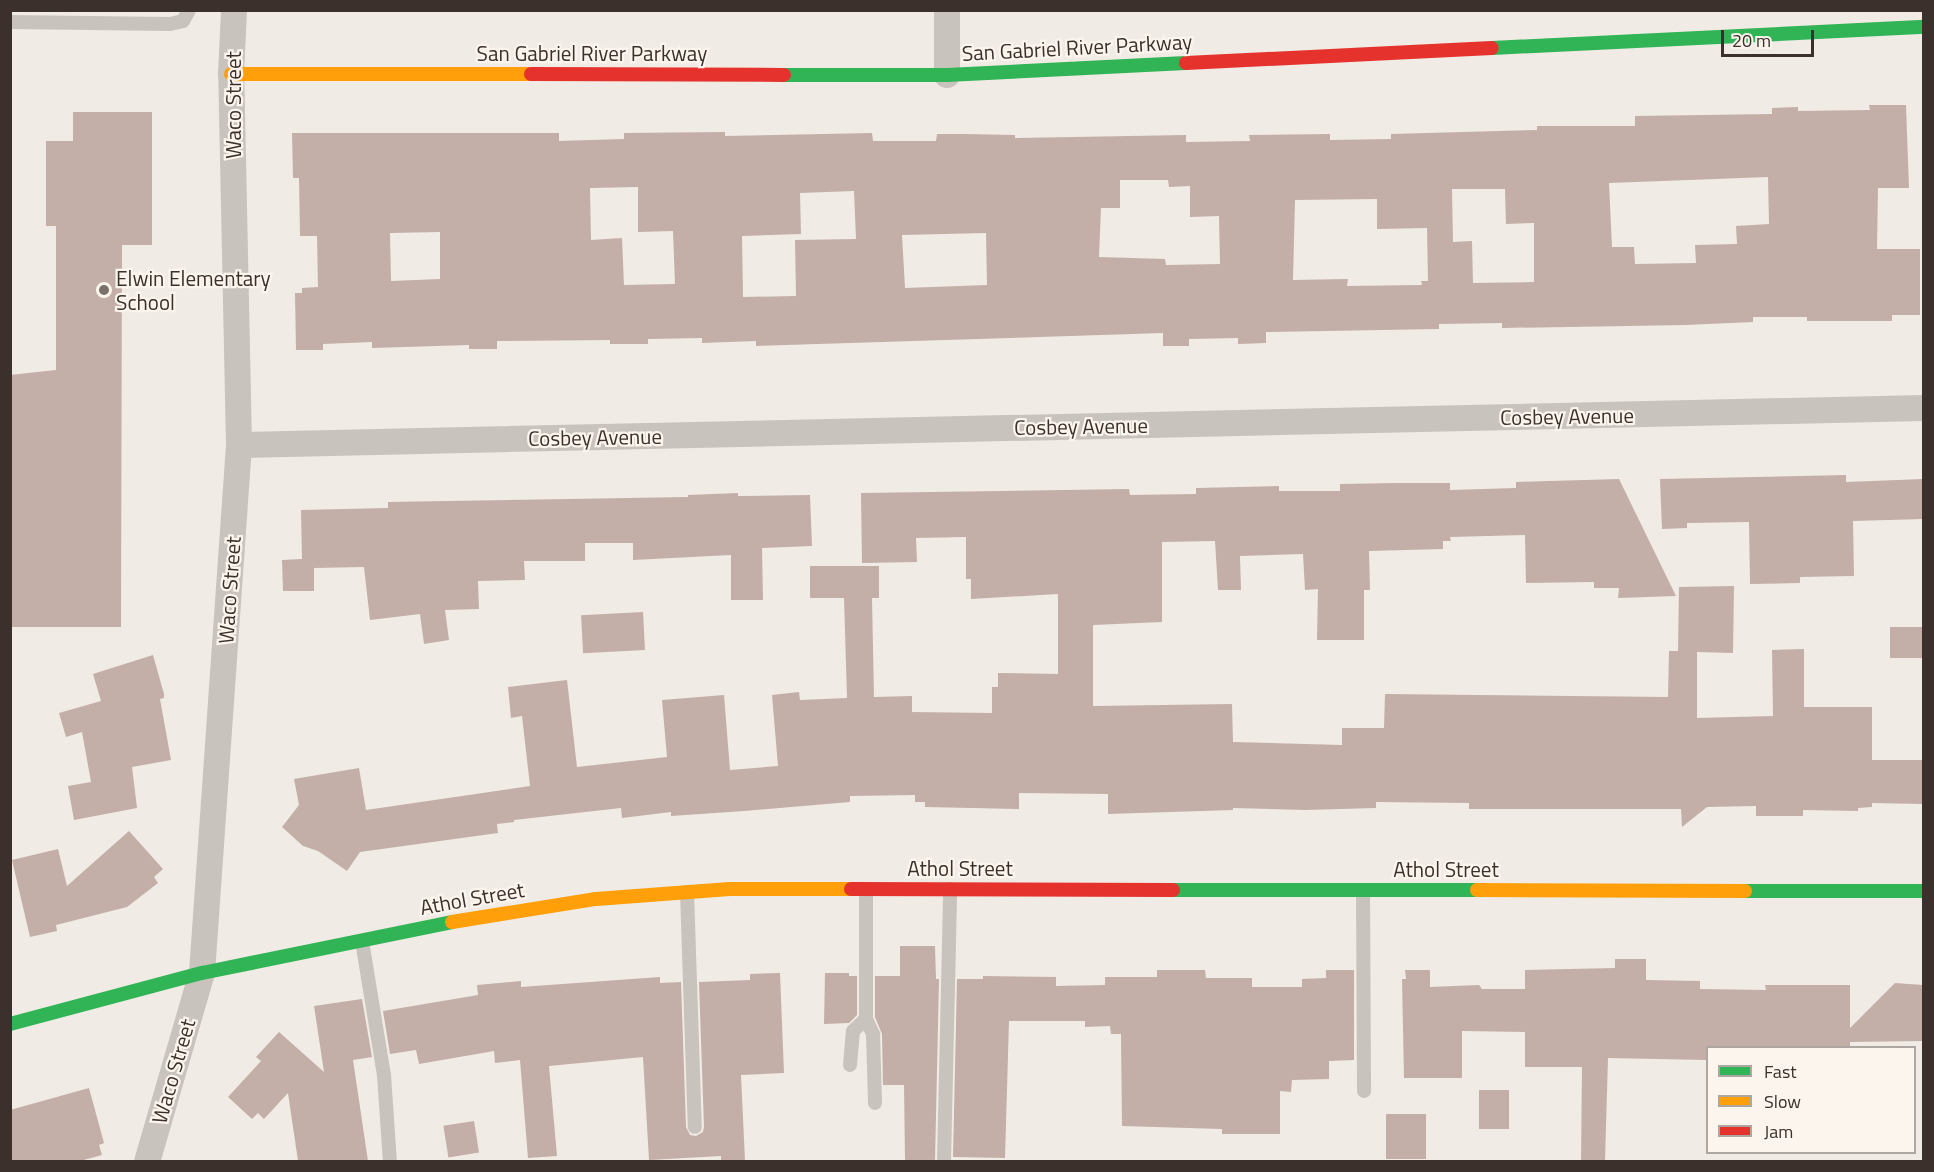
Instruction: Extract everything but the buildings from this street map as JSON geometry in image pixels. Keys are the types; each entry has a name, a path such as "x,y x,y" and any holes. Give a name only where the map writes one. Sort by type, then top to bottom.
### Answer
{"street":[{"name":"Waco Street","path":"147,1161 202,973 239,445 231,74 234,10"},
{"path":"947,10 947,75"},
{"name":"San Gabriel River Parkway","path":"231,74 947,75 1923,27"},
{"name":"Cosbey Avenue","path":"239,445 1923,408"},
{"name":"Athol Street","path":"10,1024 202,973 521,910 596,899 730,889 1923,891"}],"lane":[{"path":"10,22 170,24 183,21 189,10"},
{"path":"866,889 866,1019 873,1034 875,1103"},
{"path":"944,1161 950,889"},
{"path":"1363,890 1364,1091"},
{"path":"687,892 695,1127"},
{"path":"362,941 384,1075 390,1161"},
{"path":"850,1065 853,1031 866,1019"}],"traffic: fast":[{"path":"1492,48 1924,27"},
{"path":"784,75 947,75 1186,63"},
{"path":"1173,890 1477,890"},
{"path":"1745,891 1924,891"},
{"path":"10,1024 202,973 452,922"}],"traffic: slow":[{"path":"231,74 531,74"},
{"path":"452,922 596,899 730,889 851,889"},
{"path":"1477,890 1745,891"}],"traffic: jam":[{"path":"1186,63 1492,48"},
{"path":"531,74 784,75"},
{"path":"851,889 1173,890"}],"place":[{"name":"Elwin Elementary School","path":"104,290"}]}
